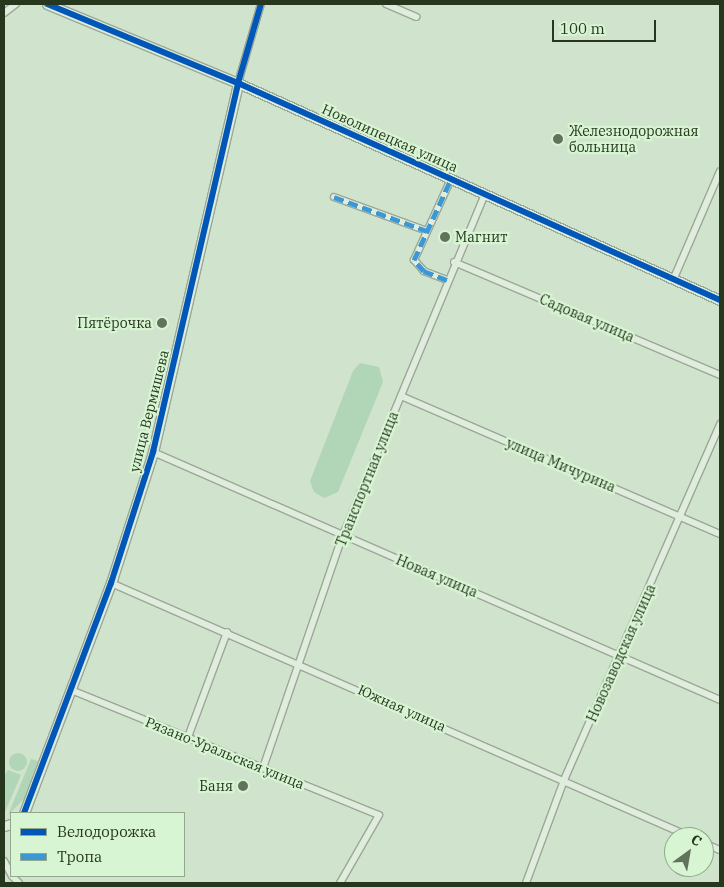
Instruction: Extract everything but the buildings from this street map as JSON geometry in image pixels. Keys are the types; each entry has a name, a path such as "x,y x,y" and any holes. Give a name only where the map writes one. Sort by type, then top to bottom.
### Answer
{"street":[{"path":"4,13 16,4"},
{"name":"Новолипецкая улица","path":"47,4 238,83 720,300"},
{"name":"улица Вермишева","path":"24,812 111,584 153,452 238,83 261,4"},
{"path":"386,4 416,17"},
{"path":"674,278 720,171"},
{"path":"447,280 424,271 414,260 451,179"},
{"name":"Транспортная улица","path":"262,768 343,535 454,262 485,194"},
{"path":"334,196 427,231"},
{"name":"Садовая улица","path":"454,262 720,375"},
{"name":"улица Мичурина","path":"401,396 720,534"},
{"name":"Новозаводская улица","path":"526,883 564,780 681,517 720,424"},
{"name":"Новая улица","path":"153,452 720,700"},
{"name":"Южная улица","path":"111,584 299,662 669,827"},
{"path":"188,737 227,632"},
{"name":"Рязано-Уральская улица","path":"72,690 379,815 340,883"}],"green space":[{"path":"360,363 379,367 383,382 338,492 324,498 314,492 310,481 353,371"},
{"path":"18,753 24,756 27,762 24,768 18,771 12,768 9,762 12,756"},
{"path":"31,759 38,761 24,799 8,815"},
{"path":"8,770 21,775 4,814 4,776"}],"marked path":[{"path":"447,280 424,271 414,260 451,179"},
{"path":"334,197 427,231"}],"cycle path":[{"path":"47,4 238,83 720,300"},
{"path":"24,812 111,583 153,452 238,83 261,4"}],"place":[{"name":"Железнодорожная больница","path":"558,139"},
{"name":"Магнит","path":"445,237"},
{"name":"Пятёрочка","path":"162,323"},
{"name":"Баня","path":"243,786"}]}
